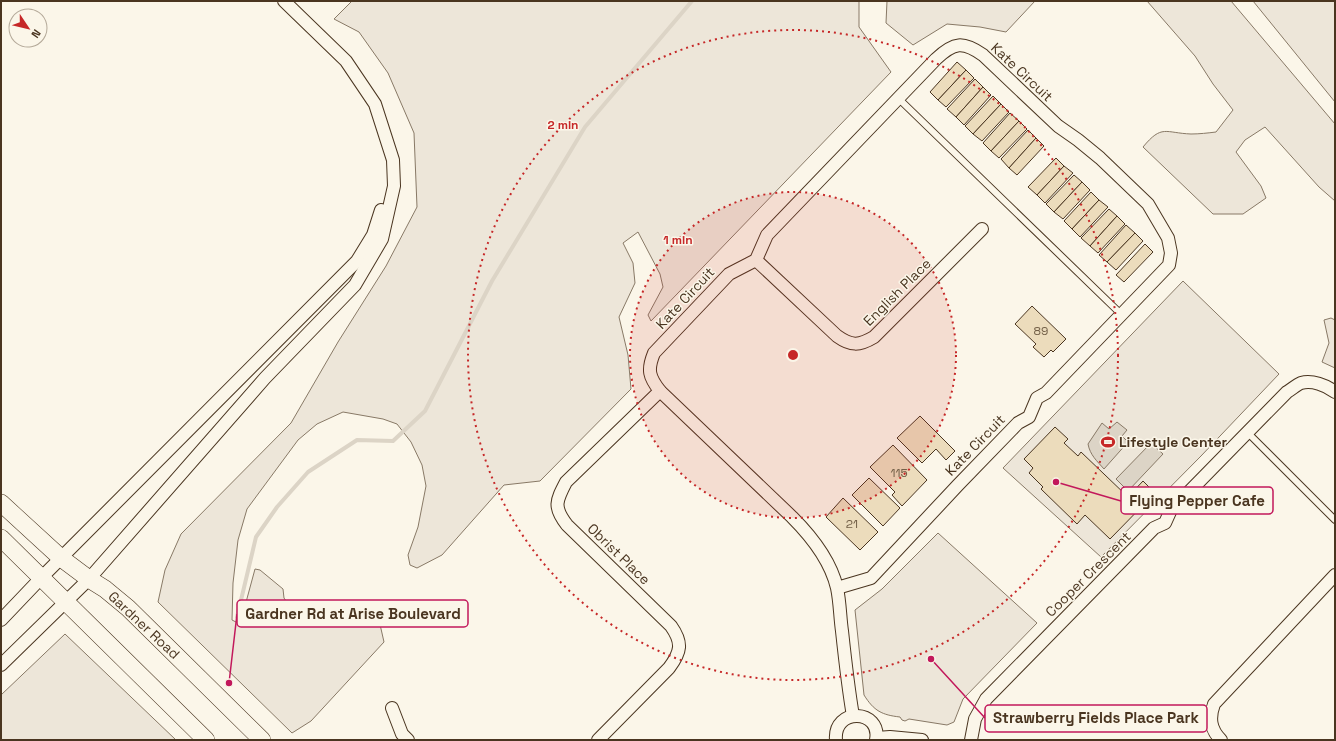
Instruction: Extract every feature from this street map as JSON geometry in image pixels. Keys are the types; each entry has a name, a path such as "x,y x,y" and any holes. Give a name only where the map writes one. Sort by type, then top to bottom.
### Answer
{"street":[{"path":"1,665 89,579 265,378 354,285 382,239 394,186 392,160 375,104 346,61 284,1"},
{"name":"Kate Circuit","path":"837,588 871,578 1018,423 1029,417 1037,398 1046,393 1169,265 1171,253 1168,238 1148,204 1100,158 1058,126 983,55 971,46 960,45 947,48 767,235 756,260 729,274 654,353 650,362 649,372 653,382 660,391 809,534 832,574 837,588 847,679 853,716"},
{"path":"1,620 357,261 373,235 386,197 392,160"},
{"name":"English Place","path":"756,260 837,336 846,342 856,344 865,343 874,337 982,229"},
{"path":"252,366 265,378"},
{"name":"Cooper Crescent","path":"971,740 975,719 986,698 1154,528 1165,523 1174,503 1187,494 1287,392 1301,383 1314,383 1328,387 1335,392"},
{"name":"Obrist Place","path":"598,740 670,668 678,657 678,636 671,626 567,525 557,508 558,497 566,482 660,391"},
{"name":"Gardner Road","path":"1,503 61,558 105,589 128,608 262,740"},
{"path":"1,538 206,740"},
{"path":"1221,740 1212,727 1210,713 1214,704 1335,575"},
{"path":"392,708 402,734 408,740"},
{"path":"835,740 836,731 839,725 844,720 853,716 860,716 872,722 876,729 876,739 890,736 922,740"}],"lane":[{"path":"898,98 1122,315"},
{"path":"1247,432 1335,520"}],"shaded area":[{"path":"352,1 859,1 859,27 891,72 651,321 648,315 663,287 660,274 638,232 623,243 633,263 635,283 619,317 628,355 631,389 540,481 504,485 442,555 417,568 410,565 408,555 418,527 426,486 422,465 411,442 397,424 383,419 343,412 317,424 298,440 247,509 238,540 233,583 232,620 238,623 242,617 255,569 260,570 283,589 284,598 301,623 326,615 358,608 379,620 384,642 311,721 292,733 158,602 165,570 181,534 291,423 338,342 386,266 417,207 414,133 388,73 359,32 334,19"},
{"path":"887,1 1035,1 1006,32 980,27 947,24 913,45 886,23"},
{"path":"1147,1 1231,1 1335,124 1335,201 1319,187 1265,127 1245,140 1236,152 1261,186 1266,198 1243,214 1213,214 1143,147 1155,135 1164,132 1200,134 1216,132 1233,110 1213,84 1195,56"},
{"path":"1253,1 1335,1 1335,102"},
{"name":"Lifestyle Center","path":"1183,281 1279,374 1201,456 1101,557 1003,468"},
{"path":"1331,318 1335,320 1335,368 1322,362 1329,343 1324,320"},
{"path":"1117,422 1127,430 1122,436 1128,442 1104,469 1092,455 1088,444 1102,423 1109,429"},
{"path":"1151,443 1163,454 1128,491 1116,479"},
{"path":"938,533 1037,623 963,699 954,722 947,725 909,719 905,721 900,717 883,713 871,705 864,695 855,610 882,589"},
{"path":"65,634 176,740 1,740 1,695"}],"building":[{"path":"957,62 966,70 938,100 930,92"},
{"path":"966,70 974,78 946,107 938,100"},
{"path":"975,79 983,87 956,117 947,109"},
{"path":"983,87 991,95 964,125 956,117"},
{"path":"993,96 1001,104 973,134 965,126"},
{"path":"1001,104 1009,112 982,141 973,134"},
{"path":"1010,113 1019,121 991,151 983,143"},
{"path":"1019,121 1027,129 999,158 991,151"},
{"path":"1028,130 1036,138 1009,168 1001,159"},
{"path":"1036,138 1044,146 1017,175 1009,168"},
{"path":"1056,158 1064,166 1037,195 1028,187"},
{"path":"1064,166 1073,173 1045,203 1037,195"},
{"path":"1074,175 1082,182 1054,212 1046,204"},
{"path":"1082,182 1090,190 1063,219 1054,212"},
{"path":"1091,192 1099,200 1072,229 1064,221"},
{"path":"1099,200 1108,207 1080,237 1072,229"},
{"path":"1109,209 1117,216 1090,246 1081,238"},
{"path":"1117,216 1125,224 1098,253 1090,246"},
{"path":"1126,225 1135,233 1107,262 1099,255"},
{"path":"1135,233 1143,241 1116,270 1107,262"},
{"path":"1145,244 1153,252 1124,282 1116,275"},
{"path":"1032,306 1066,339 1053,352 1051,350 1044,357 1033,347 1036,344 1015,324"},
{"path":"920,416 955,451 946,460 936,449 922,463 897,438"},
{"path":"1055,427 1068,439 1064,443 1078,456 1081,452 1128,497 1143,481 1155,493 1110,539 1085,515 1077,524 1041,489 1043,487 1029,473 1033,468 1024,459"},
{"path":"893,445 927,480 902,506 892,495 895,492 870,467"},
{"path":"869,478 900,508 883,526 852,495"},
{"path":"843,498 878,532 860,550 826,517"}],"waterway":[{"path":"237,617 256,537 277,507 308,472 357,440 393,441 425,411 492,281 585,127 692,1"}],"place":[{"name":"Lifestyle Center","path":"1108,442"},
{"name":"Flying Pepper Cafe","path":"1056,482"},
{"name":"Strawberry Fields Place Park","path":"931,659"},
{"name":"Gardner Rd at Arise Boulevard","path":"229,683"}]}
